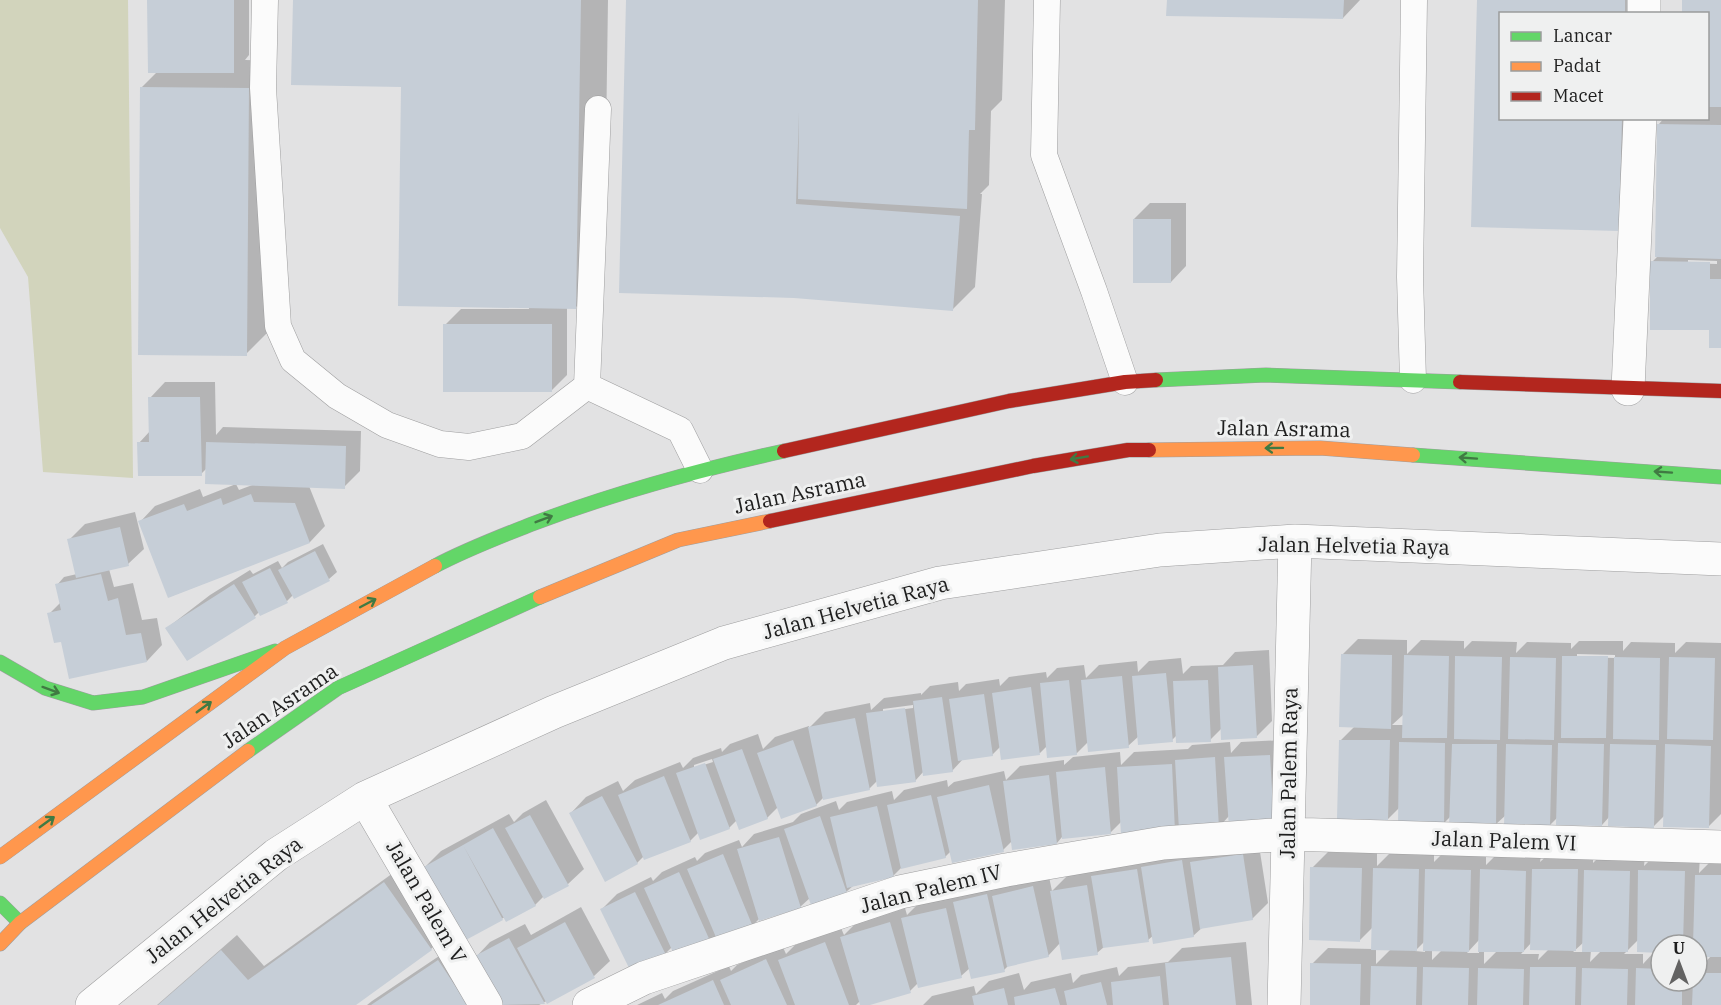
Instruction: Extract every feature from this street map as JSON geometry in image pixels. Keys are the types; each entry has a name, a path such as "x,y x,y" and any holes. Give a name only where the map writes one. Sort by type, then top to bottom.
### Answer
{"main road":[{"name":"Jalan Asrama","path":"0,857 285,648 470,548 572,509 700,470 997,404 1125,382 1266,375 1721,391"},
{"name":"Jalan Asrama","path":"0,944 20,923 218,772 338,688 501,613 678,540 1021,468 1128,450 1320,448 1721,477"},
{"path":"0,662 45,688 93,704 143,697 285,648"},
{"path":"0,903 20,923"}],"street":[{"path":"1628,389 1640,120"},
{"name":"Jalan Helvetia Raya","path":"92,1005 276,855 365,798 554,712 724,643 940,584 1160,550 1295,541 1721,559"},
{"name":"Jalan Palem Raya","path":"1284,1005 1295,541"},
{"name":"Jalan Palem V","path":"365,798 486,1005"},
{"name":"Jalan Palem VI","path":"1288,834 1721,847"},
{"name":"Jalan Palem IV","path":"589,1005 644,978 900,892 1006,870 1163,843 1288,834"}],"lane":[{"path":"265,0 262,88 278,326 293,360 337,396 387,424 440,444 470,447 522,436 587,386"},
{"path":"1047,0 1044,155 1095,291 1125,382"},
{"path":"1413,380 1410,276 1414,0"},
{"path":"587,386 598,109"},
{"path":"587,386 680,430 700,470"}],"green space":[{"path":"0,0 128,0 133,478 43,472 28,277 0,228"}],"building":[{"path":"147,0 234,0 234,73 148,73"},
{"path":"293,0 581,0 576,309 398,306 401,87 291,85"},
{"path":"626,0 978,0 975,130 969,130 967,209 798,199 799,112 796,204 960,216 953,311 794,298 619,293"},
{"path":"1167,0 1344,0 1343,19 1166,16"},
{"path":"1477,0 1625,0 1625,12 1499,12 1499,120 1622,120 1619,231 1471,227"},
{"path":"1682,0 1721,0 1721,107 1709,107 1709,12 1682,12"},
{"path":"140,87 249,88 247,356 138,355"},
{"path":"1657,124 1721,125 1721,259 1655,257"},
{"path":"1133,219 1171,219 1171,283 1133,283"},
{"path":"1650,261 1710,262 1710,279 1721,279 1721,348 1709,348 1709,330 1650,330"},
{"path":"443,324 552,324 552,392 443,392"},
{"path":"148,397 200,397 202,476 138,476 137,442 149,442"},
{"path":"206,442 346,446 345,489 205,484"},
{"path":"251,494 254,502 295,503 310,543 168,598 138,521 184,504 187,511 221,498 223,505"},
{"path":"120,527 129,566 76,578 67,539"},
{"path":"315,551 330,581 294,599 278,570"},
{"path":"270,568 288,603 260,616 242,582"},
{"path":"101,574 108,601 118,598 126,635 141,633 147,662 69,679 61,642 54,643 47,613 61,610 55,584"},
{"path":"234,584 256,618 187,661 165,628"},
{"path":"1341,654 1392,655 1391,729 1339,727"},
{"path":"1404,655 1449,656 1447,738 1402,738"},
{"path":"1455,656 1502,657 1500,740 1454,739"},
{"path":"1562,656 1608,656 1606,738 1561,738"},
{"path":"1510,657 1556,658 1554,740 1508,739"},
{"path":"1614,657 1660,658 1659,740 1613,739"},
{"path":"1669,657 1715,658 1713,740 1667,739"},
{"path":"1253,665 1257,738 1221,740 1218,667"},
{"path":"1166,673 1173,742 1138,745 1132,676"},
{"path":"1122,676 1129,748 1088,752 1081,680"},
{"path":"1069,680 1077,755 1047,758 1040,683"},
{"path":"1208,680 1211,742 1176,743 1173,681"},
{"path":"1031,687 1040,755 1001,760 992,693"},
{"path":"984,694 993,756 958,761 949,699"},
{"path":"942,697 953,772 923,776 913,701"},
{"path":"905,708 916,782 877,787 866,713"},
{"path":"855,718 870,790 823,800 808,727"},
{"path":"793,740 817,806 781,819 757,753"},
{"path":"1339,740 1390,740 1388,820 1337,819"},
{"path":"1399,742 1445,743 1444,826 1398,825"},
{"path":"1558,743 1604,744 1602,826 1556,825"},
{"path":"1452,744 1497,744 1496,827 1449,826"},
{"path":"1506,744 1552,745 1550,827 1504,826"},
{"path":"1610,744 1656,745 1654,828 1608,826"},
{"path":"1665,744 1711,746 1709,828 1663,827"},
{"path":"742,749 768,819 739,830 713,759"},
{"path":"1270,755 1274,826 1229,828 1224,757"},
{"path":"1215,757 1219,828 1179,830 1175,760"},
{"path":"705,763 730,829 700,840 676,773"},
{"path":"1172,764 1175,832 1121,835 1117,767"},
{"path":"1105,767 1111,834 1062,839 1056,772"},
{"path":"1049,775 1057,844 1012,850 1003,781"},
{"path":"664,776 691,842 644,860 618,795"},
{"path":"989,785 1004,852 952,863 937,797"},
{"path":"931,795 946,858 901,869 887,805"},
{"path":"602,796 638,864 605,882 569,813"},
{"path":"877,806 894,877 847,888 830,817"},
{"path":"530,815 569,886 544,899 505,828"},
{"path":"820,816 847,893 811,905 784,829"},
{"path":"493,828 536,906 506,922 463,845"},
{"path":"779,837 801,908 759,921 737,849"},
{"path":"463,845 503,920 464,941 424,867"},
{"path":"723,854 753,927 718,942 687,869"},
{"path":"1243,854 1253,920 1200,929 1190,862"},
{"path":"1182,860 1194,937 1153,944 1141,867"},
{"path":"1310,867 1362,868 1360,942 1309,940"},
{"path":"1373,868 1419,869 1417,951 1371,950"},
{"path":"1137,869 1149,942 1103,948 1091,876"},
{"path":"1425,869 1471,870 1469,952 1423,951"},
{"path":"1480,869 1526,871 1524,952 1478,952"},
{"path":"1532,869 1578,869 1576,951 1530,950"},
{"path":"1584,870 1630,871 1628,952 1582,952"},
{"path":"1638,870 1685,871 1683,933 1649,933 1649,952 1637,952"},
{"path":"679,872 711,943 676,959 644,888"},
{"path":"1695,875 1721,875 1721,957 1709,957 1709,933 1693,933"},
{"path":"384,882 432,950 356,1005 158,1005 221,950 248,980"},
{"path":"1087,885 1098,955 1062,960 1050,891"},
{"path":"1033,886 1049,957 1007,967 992,896"},
{"path":"635,892 666,955 631,972 600,909"},
{"path":"987,894 1005,972 971,979 953,902"},
{"path":"946,908 962,978 918,988 901,918"},
{"path":"565,922 595,978 547,1004 517,948"},
{"path":"890,922 911,993 870,1005 860,1005 840,937"},
{"path":"509,938 545,1004 498,1005 473,957"},
{"path":"825,942 849,1005 795,1005 778,960"},
{"path":"1231,957 1236,1005 1169,1005 1165,963"},
{"path":"766,959 787,1005 731,1005 720,980"},
{"path":"438,960 468,1005 371,1005"},
{"path":"1310,963 1361,964 1360,1005 1310,1005"},
{"path":"1371,966 1417,967 1416,1005 1370,1005"},
{"path":"1423,967 1469,968 1468,1005 1422,1005"},
{"path":"1530,967 1576,967 1575,1005 1529,1005"},
{"path":"1478,968 1524,969 1523,1005 1477,1005"},
{"path":"1582,968 1628,969 1627,1005 1581,1005"},
{"path":"1636,968 1649,969 1649,993 1682,993 1682,1005 1635,1005"},
{"path":"1709,973 1721,973 1721,1005 1692,1005 1692,993 1709,993"},
{"path":"1160,976 1163,1005 1113,1005 1111,982"},
{"path":"713,980 724,1005 658,1005"},
{"path":"1101,982 1107,1005 1067,1005 1064,991"},
{"path":"1004,988 1008,1005 974,1005 972,996"},
{"path":"1055,988 1060,1005 1015,1005 1014,997"}],"traffic: fast":[{"path":"1156,380 1266,375 1460,382"},
{"path":"435,566 532,524 594,502 688,474 784,451"},
{"path":"1413,455 1721,477"},
{"path":"248,751 338,688 540,597"},
{"path":"0,662 45,688 93,703 143,697 275,651"},
{"path":"0,903 20,923"}],"traffic: slow":[{"path":"1149,450 1320,448 1413,455"},
{"path":"540,597 678,540 770,521"},
{"path":"0,857 285,648 435,566"},
{"path":"0,944 20,923 248,751"}],"traffic: jam":[{"path":"784,451 1009,401 1125,382 1156,380"},
{"path":"1460,382 1721,391"},
{"path":"770,521 1033,466 1128,450 1149,450"}]}
